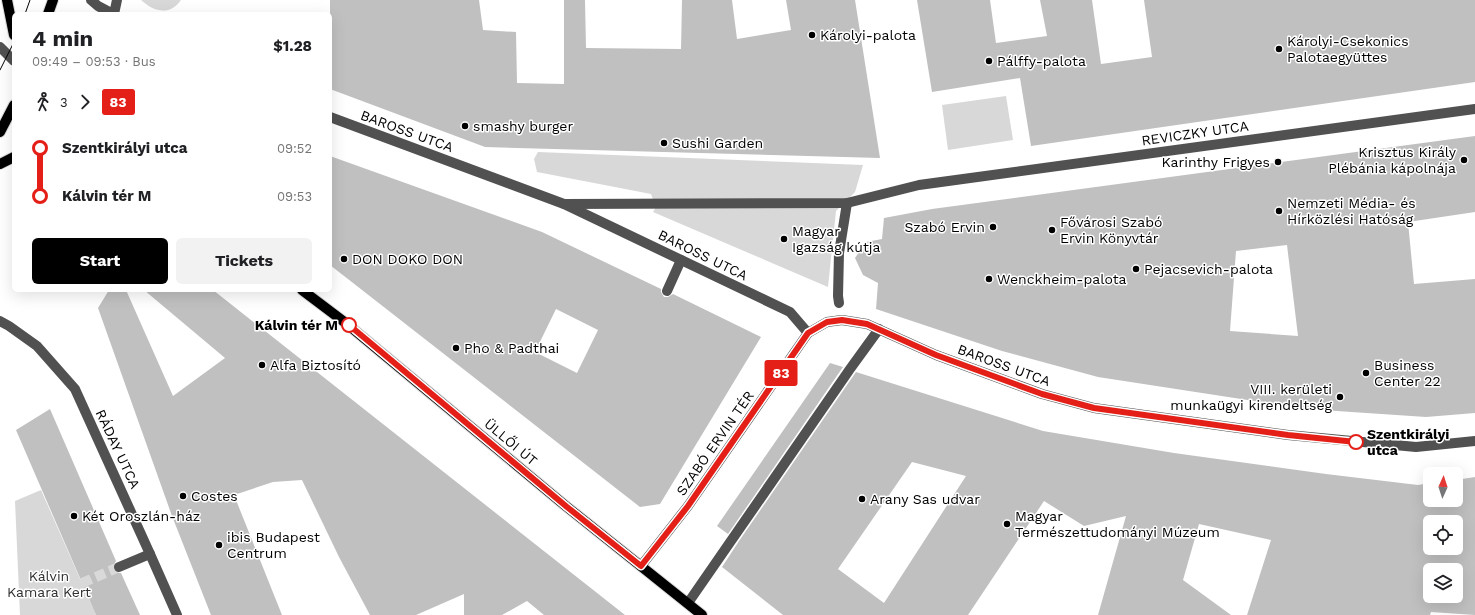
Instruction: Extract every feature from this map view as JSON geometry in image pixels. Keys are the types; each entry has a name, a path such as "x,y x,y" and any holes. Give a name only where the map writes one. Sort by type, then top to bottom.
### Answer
{"main road":[{"path":"7,0 12,25"},
{"path":"49,12 54,0"},
{"path":"54,0 54,12"},
{"path":"0,132 12,109"},
{"path":"0,164 12,157"},
{"name":"ÜLLŐI ÚT","path":"305,292 347,324 567,507 702,615"}],"street":[{"path":"91,0 109,12"},
{"path":"113,12 116,0"},
{"path":"0,47 12,59"},
{"name":"REVICZKY UTCA","path":"919,185 1475,109"},
{"name":"BAROSS UTCA","path":"332,119 564,204 790,312 808,333 827,322 842,320 867,324 936,355 1042,394 1094,408 1288,435 1416,447 1475,441"},
{"name":"BAROSS UTCA","path":"564,204 847,203 919,185"},
{"path":"839,303 839,253 847,203"},
{"path":"667,291 680,260"},
{"name":"RÁDAY UTCA","path":"0,322 9,326 37,346 75,389 177,615"},
{"path":"688,604 879,329"},
{"name":"SZABÓ ERVIN TÉR","path":"641,566 688,506 808,333"},
{"path":"119,567 150,554"}],"green space":[{"path":"141,0 181,0 172,8 162,10 151,7"},
{"path":"1006,96 1013,140 948,150 942,105"},
{"path":"538,152 863,165 855,192 836,211 828,287 653,212 656,207 651,194 537,172 534,159"},
{"name":"Kálvin Kamara Kert","path":"41,490 96,615 20,615 15,501"}],"building":[{"path":"330,0 479,0 483,30 516,32 517,83 564,84 564,0 585,0 586,48 681,49 682,0 732,0 737,39 791,30 786,0 855,0 880,158 485,147 332,90 332,12 330,12"},
{"path":"917,0 990,0 996,43 1047,36 1040,0 1092,0 1101,64 1152,57 1144,0 1475,0 1475,82 1031,146 1020,78 932,92"},
{"path":"1475,136 1475,212 1408,222 1414,284 1475,279 1475,413 1426,417 1307,409 1098,377 1002,351 876,309 878,283 863,275 855,258 866,242 882,239 884,218 932,209","holes":["1287,245 1298,336 1230,331 1236,251"]},
{"path":"332,157 542,232 661,289 664,297 668,297 673,294 761,337 660,504 640,507 332,267","holes":["556,309 598,330 577,373 535,352"]},
{"path":"108,292 127,292 173,396 225,358 146,292 216,292 625,615 544,615 527,601 502,615 464,615 464,594 416,615 370,615 339,557 302,480 273,482 234,495 282,615 211,615 172,516 98,308"},
{"path":"830,363 843,367 728,534 717,526"},
{"path":"856,372 1043,431 1174,453 1326,474 1418,485 1423,484 1423,507 1463,507 1463,479 1475,477 1475,615 1431,612 1430,615 1247,615 1271,540 1199,524 1183,580 1231,615 1098,615 1126,516 1084,526 1044,501 968,615 783,615 722,567","holes":["912,462 966,476 884,603 838,569"]},
{"name":"Két Oroszlán-ház","path":"50,409 116,561 113,566 113,570 121,573 140,615 96,615 16,430"}],"tunnel":[{"path":"82,583 119,567"}],"tram line":[{"path":"26,12 30,0"},
{"path":"0,70 12,46"}],"bus line":[{"name":"83","path":"349,325 567,507 641,566 688,506 808,333 827,322 842,320 867,324 936,355 1042,394 1094,408 1288,435 1356,442"}],"place":[{"name":"Károlyi-palota","path":"812,35"},
{"name":"Károlyi-Csekonics Palotaegyüttes","path":"1279,49"},
{"name":"Pálffy-palota","path":"989,61"},
{"name":"smashy burger","path":"465,126"},
{"name":"Sushi Garden","path":"664,143"},
{"name":"Krisztus Király Plébánia kápolnája","path":"1464,160"},
{"name":"Karinthy Frigyes","path":"1278,162"},
{"name":"Nemzeti Média- és Hírközlési Hatóság","path":"1279,211"},
{"name":"Szabó Ervin","path":"993,227"},
{"name":"Fővárosi Szabó Ervin Könyvtár","path":"1052,230"},
{"name":"Magyar Igazság kútja","path":"784,239"},
{"name":"DON DOKO DON","path":"344,259"},
{"name":"Pejacsevich-palota","path":"1136,269"},
{"name":"Wenckheim-palota","path":"989,279"},
{"name":"Kálvin tér M","path":"349,325"},
{"name":"Pho & Padthai","path":"456,348"},
{"name":"Alfa Biztosító","path":"262,365"},
{"name":"Business Center 22","path":"1366,373"},
{"name":"VIII. kerületi munkaügyi kirendeltség","path":"1340,397"},
{"name":"Szentkirályi utca","path":"1356,442"},
{"name":"Costes","path":"183,496"},
{"name":"Arany Sas udvar","path":"862,499"},
{"name":"Két Oroszlán-ház","path":"74,516"},
{"name":"Magyar Természettudományi Múzeum","path":"1007,524"},
{"name":"ibis Budapest Centrum","path":"219,545"}]}
